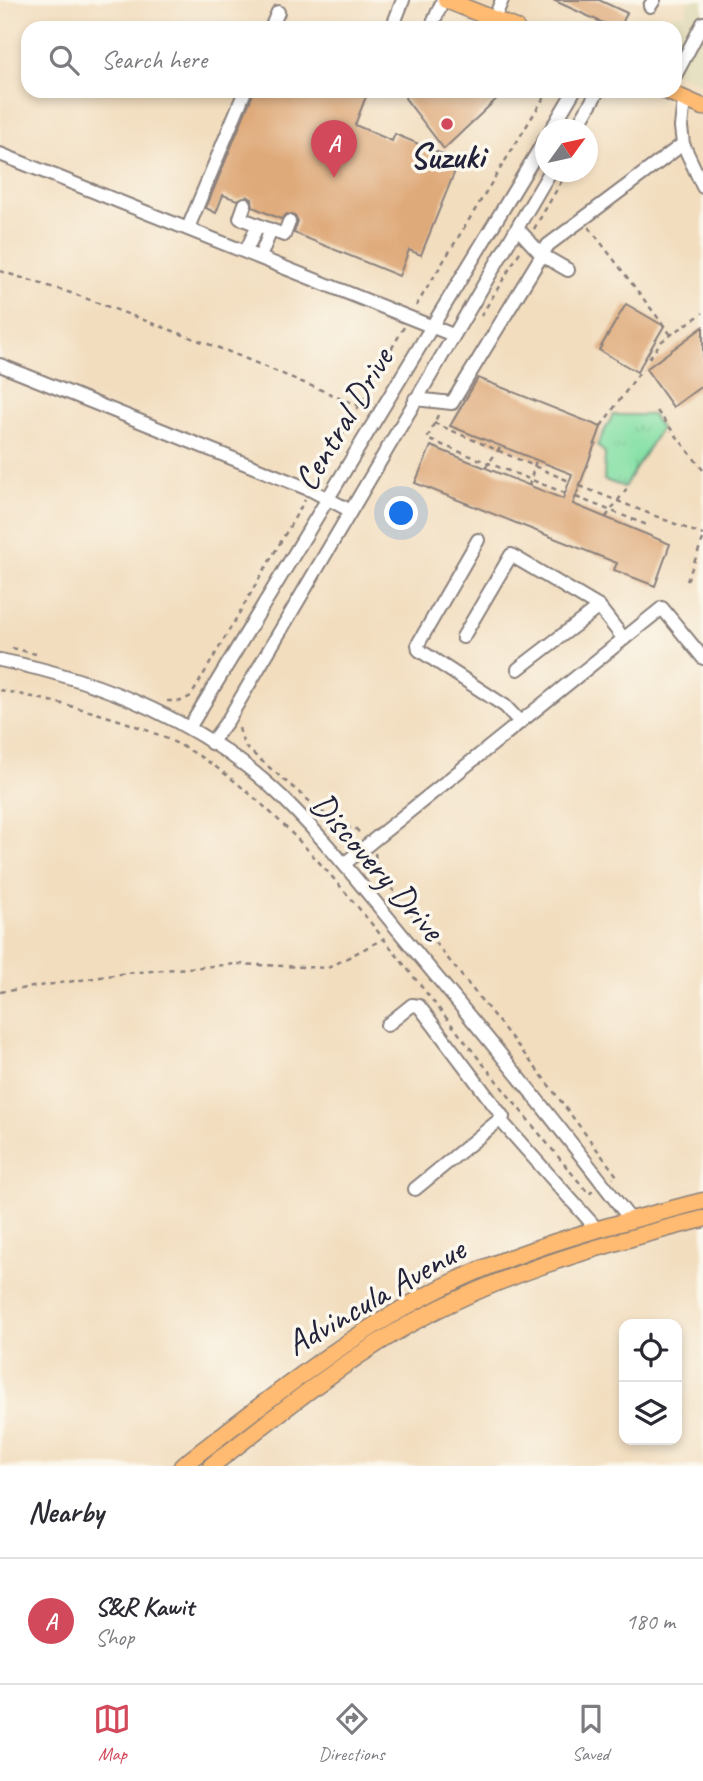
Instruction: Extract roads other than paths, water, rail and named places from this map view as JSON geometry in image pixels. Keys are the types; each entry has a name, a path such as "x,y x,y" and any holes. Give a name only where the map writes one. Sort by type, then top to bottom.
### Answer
{"main road":[{"path":"445,0 499,21"},
{"path":"684,99 703,107"},
{"name":"Advincula Avenue","path":"182,1466 309,1368 385,1318 477,1271 596,1228 703,1201"},
{"name":"Advincula Avenue","path":"211,1466 354,1359 453,1302 565,1257 703,1219"}],"street":[{"path":"394,21 403,0"},
{"path":"434,21 445,0"},
{"path":"494,19 502,0"},
{"path":"274,21 278,12"},
{"path":"682,63 703,23"},
{"path":"188,228 242,98"},
{"path":"557,119 570,98"},
{"path":"581,119 594,98"},
{"path":"684,99 681,127 683,144 703,187"},
{"path":"415,399 452,403 548,245 683,144"},
{"path":"0,153 453,335"},
{"name":"Central Drive","path":"189,728 535,155"},
{"name":"Central Drive","path":"211,743 229,719 349,510 544,182"},
{"path":"245,204 240,218 284,235 289,222"},
{"path":"260,257 264,227 269,214"},
{"path":"247,251 264,227"},
{"path":"517,228 542,254 568,270"},
{"path":"0,365 311,490 349,510"},
{"path":"478,540 418,644 419,650 505,706 520,722"},
{"path":"463,637 511,555 599,607 624,639"},
{"path":"518,670 599,607"},
{"path":"344,864 662,608 703,658"},
{"name":"Discovery Drive","path":"0,660 112,692 189,728 281,796 344,864 630,1219"},
{"path":"387,1025 412,1005 419,1006 502,1112 502,1122 596,1228"},
{"path":"415,1189 502,1122"}],"place":[{"name":"Suzuki","path":"447,124"},
{"name":"S&R Kawit","path":"334,178"}]}
